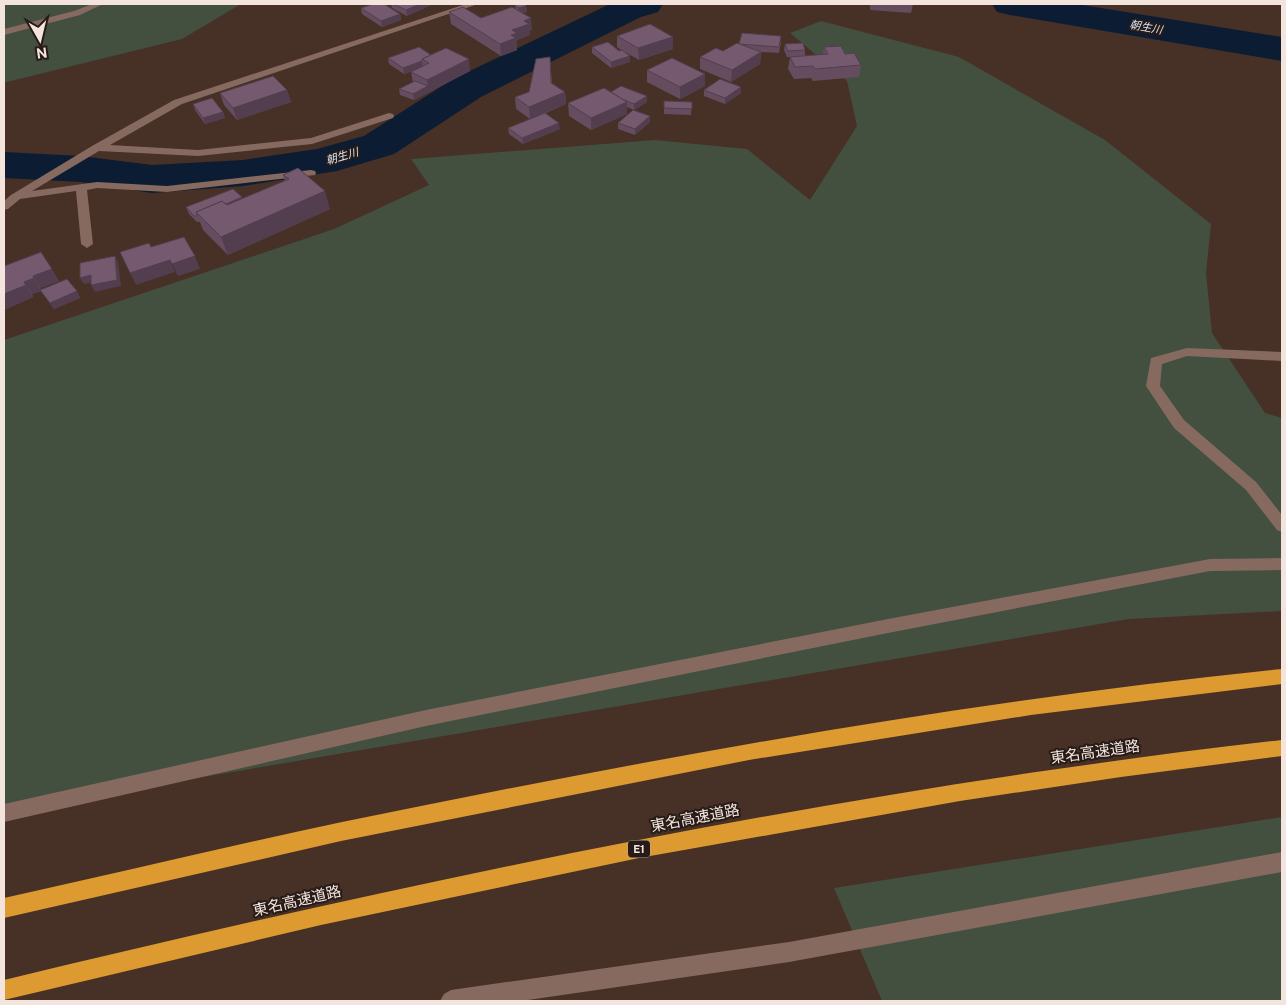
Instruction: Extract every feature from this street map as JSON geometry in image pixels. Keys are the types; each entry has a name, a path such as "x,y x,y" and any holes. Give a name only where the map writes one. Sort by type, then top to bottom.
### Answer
{"highway":[{"path":"4,908 341,832 749,752 1031,707 1282,676"},
{"name":"東名高速道路","path":"4,990 431,891 679,841 940,794 1167,761 1282,748"}],"street":[{"path":"4,32 77,13 99,4"},
{"path":"4,207 15,197 95,148 178,102 474,4"},
{"path":"95,148 198,153 312,141 389,116"},
{"path":"15,197 97,185 167,189 311,173"},
{"path":"81,187 87,244"},
{"path":"1282,356 1187,352 1156,361 1153,386 1179,424 1251,486 1282,526"},
{"path":"4,813 426,718 888,626 1210,565 1282,564"},
{"path":"451,1001 789,952 1282,862"}],"green space":[{"path":"4,4 241,4 182,39 4,82"},
{"path":"821,21 959,57 1105,140 1211,224 1206,273 1212,333 1265,413 1282,418 1282,611 1129,619 4,811 4,340 334,229 429,185 411,159 655,140 747,149 810,200 857,126 847,81 790,33"},
{"path":"1282,817 1282,1001 882,1001 834,888"}],"building":[{"path":"373,4 384,4 400,14 381,21 361,8"},
{"path":"393,4 420,4 406,10"},
{"path":"515,4 525,4 526,6 518,8"},
{"path":"463,7 481,18 512,7 531,18 524,21 529,24 512,30 517,33 511,35 516,38 500,44 449,12"},
{"path":"650,24 673,37 638,48 617,36"},
{"path":"742,33 781,36 779,47 739,44"},
{"path":"608,42 619,51 622,50 630,56 611,62 592,47"},
{"path":"737,43 761,52 732,70 700,57 716,48 723,51"},
{"path":"803,43 805,50 788,51 785,44"},
{"path":"841,46 845,54 854,53 861,65 815,69 813,66 795,67 790,57 828,54 824,47"},
{"path":"419,47 431,55 422,59 422,61 403,68 388,58"},
{"path":"446,48 469,59 427,80 411,72 429,63 422,59"},
{"path":"550,57 551,83 565,92 529,107 515,97 529,92 536,59"},
{"path":"672,58 705,74 680,87 647,70"},
{"path":"273,76 287,90 233,108 220,93"},
{"path":"720,79 741,87 725,98 704,90"},
{"path":"415,81 428,86 413,94 399,89"},
{"path":"621,86 647,96 634,104 611,92"},
{"path":"604,88 627,102 591,118 568,103"},
{"path":"212,98 223,112 203,118 193,104"},
{"path":"664,101 692,102 692,109 664,108"},
{"path":"633,110 650,116 635,129 618,123"},
{"path":"545,113 559,123 522,138 508,128"},
{"path":"298,168 325,191 221,237 196,212 222,201 227,205 289,179 283,175"},
{"path":"233,189 242,197 226,204 222,201 196,212 196,216 186,207"},
{"path":"184,237 195,256 172,264 170,260 130,273 120,252 149,243 151,247"},
{"path":"41,252 52,269 33,276 34,278 24,282 26,285 4,294 4,266"},
{"path":"115,256 117,280 91,285 91,275 80,278 80,263"},
{"path":"67,279 77,291 50,303 40,290"}],"waterway":[{"name":"朝生川","path":"4,165 81,169 152,179 243,173 321,162 379,145 467,88 628,9 645,4"},
{"name":"朝生川","path":"1010,4 1282,49"}]}
